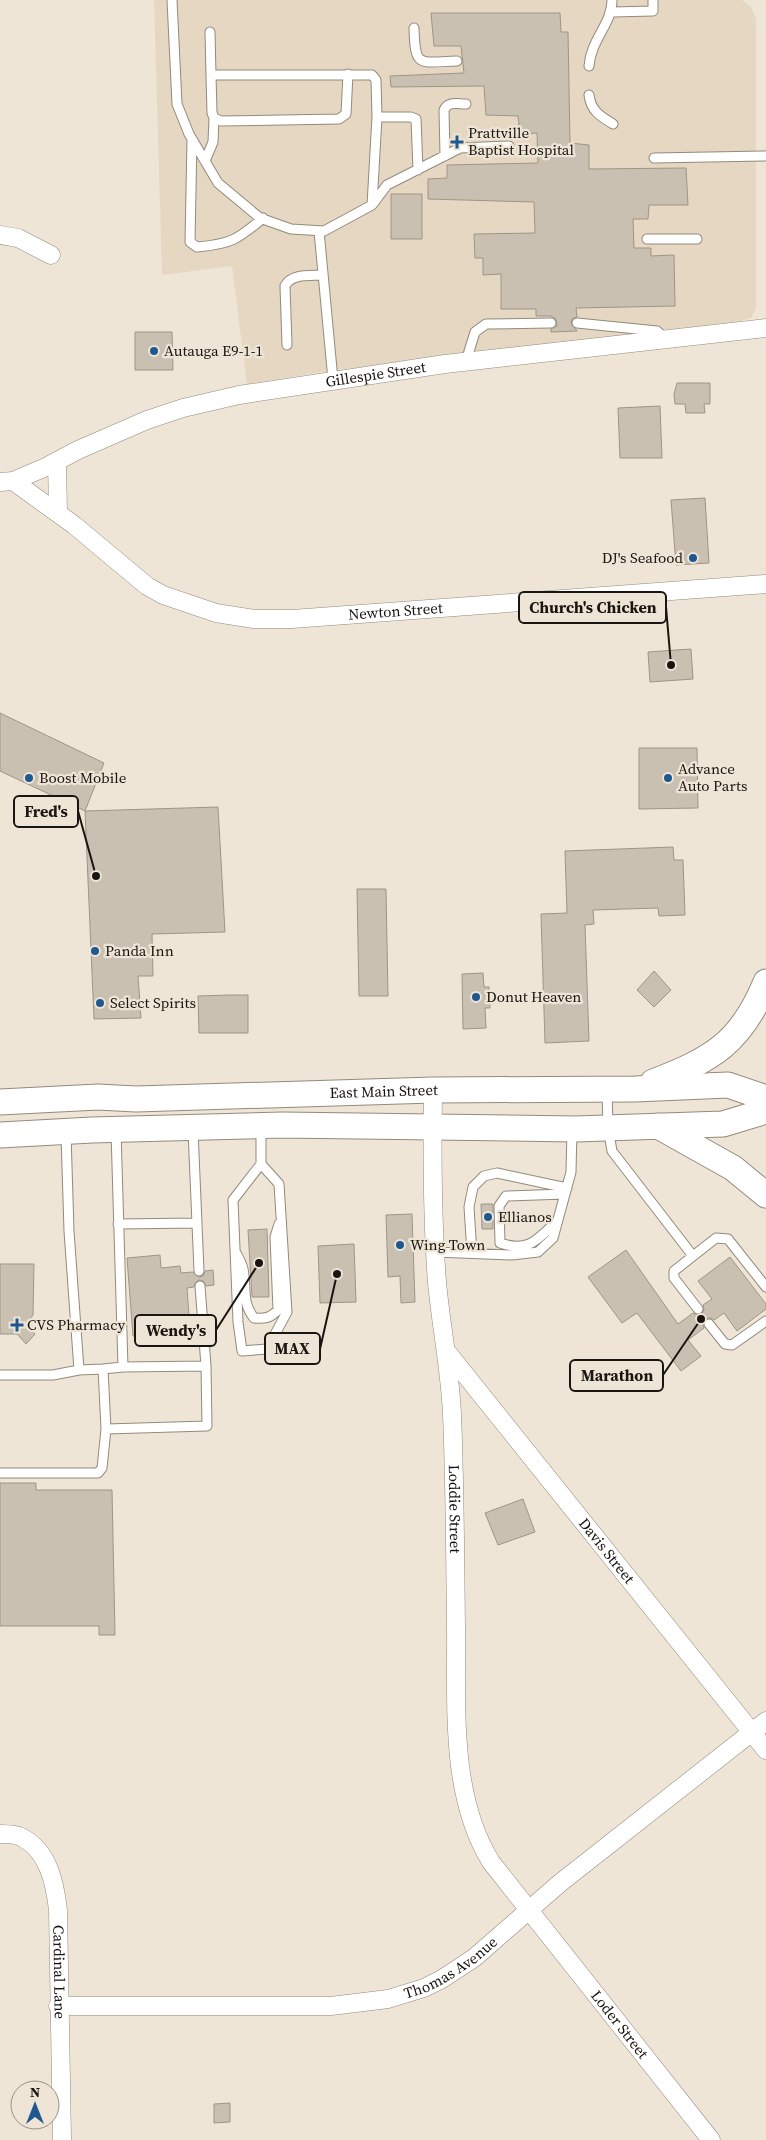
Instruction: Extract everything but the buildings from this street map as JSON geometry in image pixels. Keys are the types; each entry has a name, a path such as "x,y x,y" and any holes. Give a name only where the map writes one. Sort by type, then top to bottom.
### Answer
{"main road":[{"path":"635,1089 694,1065 727,1044 752,1014 766,982"},
{"name":"East Main Street","path":"0,1102 50,1098 136,1098 433,1090 635,1089 728,1085 766,1098"},
{"path":"0,1135 116,1129 261,1126 608,1128 723,1124 766,1111"},
{"path":"658,1126 733,1168 766,1195"}],"street":[{"path":"0,235 18,238 51,254"},
{"name":"Gillespie Street","path":"7,482 147,420 183,408 257,391 466,362 766,328"},
{"path":"57,461 58,512"},
{"name":"Newton Street","path":"7,482 58,512 147,586 198,608 254,618 302,618 766,584"},
{"name":"Loddie Street","path":"433,1090 432,1209 437,1285 447,1352 452,1422 456,1698 462,1784 468,1813 482,1848 528,1909"},
{"name":"Davis Street","path":"447,1352 766,1750"},
{"name":"Thomas Avenue","path":"58,2006 330,2006 388,1999 424,1988 442,1979 474,1958 528,1909 766,1721"},
{"name":"Cardinal Lane","path":"0,1834 23,1837 40,1853 51,1871 56,1890 58,1910 58,2006 62,2140"},
{"name":"Loder Street","path":"528,1909 711,2140"}],"lane":[{"path":"172,0 177,104 192,139 218,183 263,218 291,229 324,231 372,205 387,186 460,148 509,146"},
{"path":"589,66 590,54 596,38 612,12 612,0"},
{"path":"612,12 653,11 653,0"},
{"path":"414,28 415,53 418,59 427,62 457,61"},
{"path":"205,161 213,142 214,118 212,113 210,32"},
{"path":"214,118 221,121 339,119 346,114 348,107 348,74"},
{"path":"211,76 372,75 376,80 377,117 372,205"},
{"path":"589,95 590,106 599,115 613,124"},
{"path":"445,156 444,110 450,104 466,104"},
{"path":"377,117 410,117 416,119 418,170"},
{"path":"192,139 190,242 197,247 221,245 242,236 263,218"},
{"path":"654,158 766,156"},
{"path":"319,231 333,380"},
{"path":"647,239 697,239"},
{"path":"287,345 287,281 293,277 323,275"},
{"path":"466,362 475,332 486,324 551,323"},
{"path":"577,323 657,331 666,338"},
{"path":"607,1089 608,1128 612,1151 694,1256"},
{"path":"261,1126 261,1164 233,1200 233,1246 238,1322 242,1351 267,1349 286,1312 280,1184 261,1164"},
{"path":"193,1127 199,1271"},
{"path":"116,1129 123,1367"},
{"path":"435,1252 512,1255 538,1252 553,1238 558,1220 571,1172 572,1129"},
{"path":"66,1131 69,1232 79,1370"},
{"path":"472,1253 469,1207 473,1187 484,1176 497,1173 566,1191"},
{"path":"558,1220 529,1246 511,1247 500,1244 499,1206 506,1196 566,1191"},
{"path":"233,1246 243,1268 247,1309 254,1318 271,1317 278,1310 275,1237 281,1217"},
{"path":"118,1224 197,1223"},
{"path":"698,1309 674,1278 674,1271 716,1238 728,1238 766,1287"},
{"path":"106,1429 207,1426 206,1366 200,1286"},
{"path":"709,1324 725,1344 732,1345 766,1321"},
{"path":"0,1375 53,1375 79,1370 123,1367 206,1366"},
{"path":"0,1474 98,1473 102,1468 106,1429 103,1369"}],"shaded area":[{"name":"Prattville Baptist Hospital","path":"154,0 742,0 751,7 756,19 756,309 751,318 741,321 328,371 247,384 232,266 162,275"}],"place":[{"name":"Prattville Baptist Hospital","path":"457,142"},
{"name":"Autauga E9-1-1","path":"154,351"},
{"name":"DJ's Seafood","path":"693,558"},
{"name":"Church's Chicken","path":"671,665"},
{"name":"Boost Mobile","path":"29,778"},
{"name":"Advance Auto Parts","path":"668,778"},
{"name":"Fred's","path":"96,876"},
{"name":"Panda Inn","path":"95,951"},
{"name":"Donut Heaven","path":"476,997"},
{"name":"Select Spirits","path":"100,1003"},
{"name":"Ellianos","path":"488,1217"},
{"name":"Wing Town","path":"400,1245"},
{"name":"Wendy's","path":"259,1263"},
{"name":"MAX","path":"337,1274"},
{"name":"Marathon","path":"701,1319"},
{"name":"CVS Pharmacy","path":"17,1325"}]}
